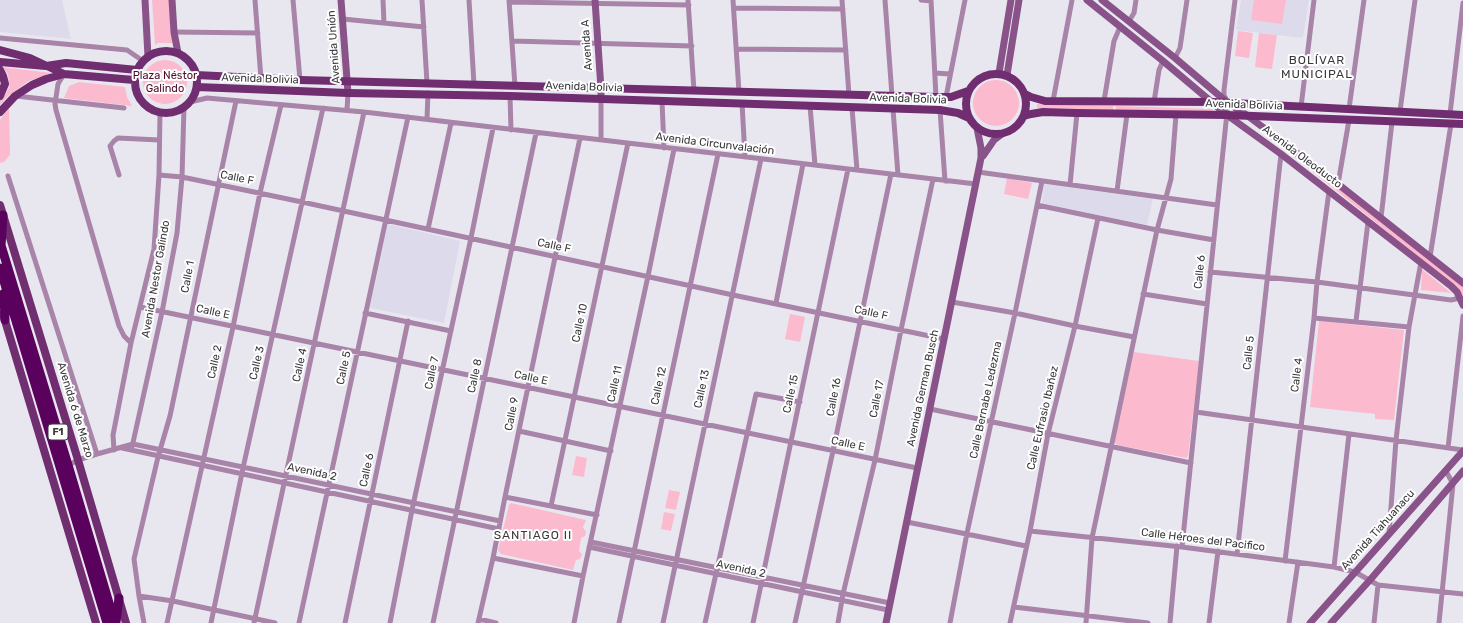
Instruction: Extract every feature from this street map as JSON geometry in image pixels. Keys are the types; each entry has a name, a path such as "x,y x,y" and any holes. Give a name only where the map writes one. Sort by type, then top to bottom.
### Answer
{"highway":[{"path":"1,244 3,216"},
{"name":"Avenida 6 de Marzo","path":"1,244 65,468 107,623"},
{"name":"Avenida 6 de Marzo","path":"0,268 115,623"},
{"path":"4,282 5,320"},
{"path":"115,623 119,598"}],"main road":[{"path":"0,50 30,58 64,74 134,80"},
{"path":"166,51 178,53 190,62 196,75 194,96 187,105 171,113 160,113 151,110 144,105 136,93 134,80 137,70 145,59 153,53 166,51"},
{"path":"0,62 46,66 66,63 137,70"},
{"path":"0,70 5,84 0,96"},
{"path":"992,73 1003,74 1018,82 1025,94 1027,107 1024,116 1016,127 1002,134 990,133 977,128 969,118 966,105 968,91 980,78 992,73"},
{"path":"0,112 15,96 32,85 64,74"},
{"name":"Avenida Bolivia","path":"196,75 261,79 936,97 959,96 968,91"},
{"name":"Avenida Bolivia","path":"196,87 348,93 428,93 940,110 958,113 969,118"},
{"name":"Avenida Bolivia","path":"1025,94 1038,99 1053,101 1213,102 1463,115"},
{"name":"Avenida Bolivia","path":"1024,116 1043,112 1227,115 1463,124"},
{"name":"Avenida 6 de Marzo","path":"0,205 126,623"},
{"path":"0,304 96,623"}],"street":[{"path":"0,38 127,50 145,59 145,0"},
{"path":"172,0 174,32 178,53"},
{"path":"255,0 261,79"},
{"path":"294,0 300,80"},
{"name":"Avenida Unión","path":"341,0 348,93"},
{"path":"382,0 384,23"},
{"path":"422,0 427,83"},
{"path":"469,0 474,85"},
{"path":"733,0 739,92"},
{"path":"842,0 849,95"},
{"path":"885,0 892,96"},
{"path":"921,0 931,1 936,97"},
{"path":"946,97 965,0"},
{"path":"1003,74 1011,0"},
{"path":"1003,74 1019,0"},
{"path":"1053,101 1072,0"},
{"name":"Avenida Oleoducto","path":"1087,0 1227,115 1281,154 1452,286 1462,301"},
{"name":"Avenida Oleoducto","path":"1102,0 1175,58 1228,103 1248,116 1338,184 1463,283"},
{"path":"1129,21 1134,13 1136,0"},
{"path":"1175,58 1180,48 1187,0"},
{"name":"Calle 6","path":"1170,623 1191,463 1227,115 1228,103 1224,95 1224,90 1235,0"},
{"path":"1301,106 1314,0"},
{"path":"1349,109 1364,0"},
{"path":"1400,112 1415,0"},
{"path":"515,86 509,1 689,3 694,91"},
{"name":"Avenida A","path":"595,2 601,99"},
{"path":"1450,114 1463,4"},
{"path":"734,8 843,9"},
{"path":"343,18 424,27"},
{"path":"1104,102 1114,41 1120,27"},
{"path":"174,32 258,33"},
{"path":"512,41 692,46"},
{"path":"736,49 846,50"},
{"path":"1154,102 1159,70 1163,61"},
{"path":"935,73 950,74"},
{"path":"64,74 58,84 56,110 119,326 124,336 131,344"},
{"path":"348,93 348,110"},
{"path":"427,119 428,93"},
{"path":"15,96 124,108"},
{"path":"510,96 511,130"},
{"name":"Avenida Circunvalación","path":"187,105 208,98 348,110 976,184"},
{"path":"601,99 601,140"},
{"name":"Calle 1","path":"144,623 134,560 158,457 170,416 236,101"},
{"path":"662,101 664,148"},
{"path":"742,103 745,157"},
{"name":"Calle 2","path":"167,623 204,459 260,193 281,104"},
{"name":"Avenida Nestor Galindo","path":"132,452 162,312 177,233 187,105"},
{"path":"810,106 815,166"},
{"name":"Calle 3","path":"211,623 243,468 274,335 323,108"},
{"path":"852,108 857,170"},
{"path":"893,109 898,175"},
{"path":"940,110 945,181"},
{"name":"Calle 4","path":"255,621 364,112"},
{"name":"Avenida Nestor Galindo","path":"114,450 113,435 131,344 154,249 159,175 160,113"},
{"path":"1070,185 1077,113"},
{"path":"1117,191 1127,114"},
{"path":"1086,623 1092,538 1157,230 1166,198 1173,161 1176,115"},
{"name":"Calle 5","path":"299,623 408,117"},
{"path":"1338,184 1349,120"},
{"path":"1381,218 1392,122"},
{"path":"428,229 451,123"},
{"path":"1430,257 1451,124"},
{"name":"Calle 7","path":"390,623 412,510 471,238 493,128"},
{"name":"Avenida German Busch","path":"977,128 982,158"},
{"name":"Calle 8","path":"433,623 536,133"},
{"name":"Avenida German Busch","path":"886,623 978,172 982,158 990,144 1002,134"},
{"path":"119,175 110,146 114,141 118,138 159,140"},
{"name":"Calle 9","path":"478,621 493,558 580,138"},
{"name":"Calle 10","path":"551,506 628,143"},
{"name":"Calle 11","path":"574,623 582,576 611,451 674,149"},
{"name":"Calle 12","path":"619,623 718,154"},
{"name":"Calle 5","path":"1237,554 1281,154"},
{"name":"Calle 13","path":"663,623 761,159"},
{"path":"776,303 803,164"},
{"name":"Calle 15","path":"753,623 848,169"},
{"path":"978,172 1217,205"},
{"name":"Calle 16","path":"795,623 891,174"},
{"name":"Calle F","path":"159,175 182,177 343,210 733,295 859,320 944,339"},
{"path":"8,176 97,454"},
{"name":"Calle 17","path":"838,623 843,594 875,460 933,179"},
{"name":"Calle Bernabe Ledezma","path":"950,623 990,422 1015,313 1042,181"},
{"name":"Calle 4","path":"1285,561 1329,191"},
{"path":"1037,205 1157,230 1214,240"},
{"name":"Calle Eufrasio Ibañez","path":"1010,623 1030,531 1048,434 1075,326 1098,218"},
{"path":"1356,321 1368,222"},
{"path":"1389,534 1396,440 1409,327 1421,262"},
{"path":"1210,272 1317,282 1462,301"},
{"path":"1144,294 1207,304"},
{"path":"952,302 1134,336"},
{"name":"Calle E","path":"140,307 917,468"},
{"path":"366,313 451,331"},
{"path":"1448,448 1463,316"},
{"path":"1314,318 1409,327"},
{"name":"Calle 6","path":"345,623 408,321"},
{"path":"706,623 756,394 800,402"},
{"path":"930,409 1191,463"},
{"path":"1196,412 1301,426 1463,451"},
{"path":"519,431 611,451"},
{"path":"1334,567 1349,434"},
{"path":"54,480 65,468 78,460 133,444"},
{"name":"Avenida 2","path":"133,444 500,521"},
{"name":"Avenida 2","path":"121,448 132,452 499,529"},
{"name":"Avenida Tiahuanacu","path":"1310,623 1463,451"},
{"path":"1439,623 1453,484 1446,471"},
{"path":"1331,623 1370,580 1463,471"},
{"path":"505,497 597,515"},
{"path":"906,522 1026,546"},
{"name":"Calle Héroes del Pacifico","path":"1030,531 1180,546 1334,567 1355,572 1378,585"},
{"name":"Avenida 2","path":"590,544 634,550 676,563"},
{"name":"Avenida 2","path":"590,544 633,556 762,580 802,585 843,594 889,607"},
{"path":"1209,623 1218,551"},
{"path":"493,558 582,576"},
{"path":"1289,623 1298,562"},
{"name":"Avenida 2","path":"762,580 801,592 889,607"},
{"path":"1374,623 1378,585 1463,594"},
{"path":"139,596 173,601 255,621 275,623"},
{"path":"1014,607 1148,623"},
{"path":"478,621 496,623"}],"shaded area":[{"path":"0,0 62,0 71,39 0,32"},
{"path":"1241,0 1309,0 1303,38 1236,30"},
{"path":"1044,184 1153,199 1147,225 1042,203"},
{"path":"388,224 460,241 444,323 370,308"}],"green space":[{"path":"152,0 171,0 173,43 158,43 155,45"},
{"path":"1254,0 1286,0 1282,24 1251,20"},
{"path":"1238,31 1253,33 1249,58 1235,56"},
{"path":"1259,33 1277,35 1272,69 1255,67"},
{"name":"Plaza Néstor Galindo","path":"165,60 177,64 183,70 187,82 183,94 177,100 165,104 153,100 147,94 143,82 147,70 153,64"},
{"path":"2,67 51,73 29,81 9,95 0,105 0,101 6,94 9,87 8,74"},
{"path":"1001,80 1013,86 1018,94 1018,112 1013,120 1005,125 991,126 979,120 974,112 973,98 979,86 987,81"},
{"path":"79,82 125,87 127,97 132,106 64,98 69,86"},
{"path":"1037,104 1113,106 1113,110 1037,108"},
{"path":"9,106 10,155 4,162 0,163 0,120"},
{"path":"1116,106 1213,109 1213,113 1116,110"},
{"path":"1266,132 1269,132 1463,287 1463,296 1445,278 1267,135"},
{"path":"1007,178 1032,183 1028,199 1004,194"},
{"path":"1423,270 1451,293 1421,290"},
{"path":"790,314 805,317 800,342 785,339"},
{"path":"1319,321 1404,330 1394,420 1375,419 1375,414 1310,407"},
{"path":"1134,352 1199,361 1188,456 1186,458 1117,445 1114,442"},
{"path":"576,456 587,458 584,477 572,475"},
{"path":"669,490 680,492 676,510 665,508"},
{"path":"511,503 586,520 583,527 586,532 585,536 581,538 579,551 582,555 580,559 576,560 573,570 501,554 498,550 509,505"},
{"path":"664,512 675,514 671,531 661,529"}],"district":[{"name":"BOLÍVAR MUNICIPAL","path":"1317,68"},
{"name":"SANTIAGO II","path":"533,536"}]}
